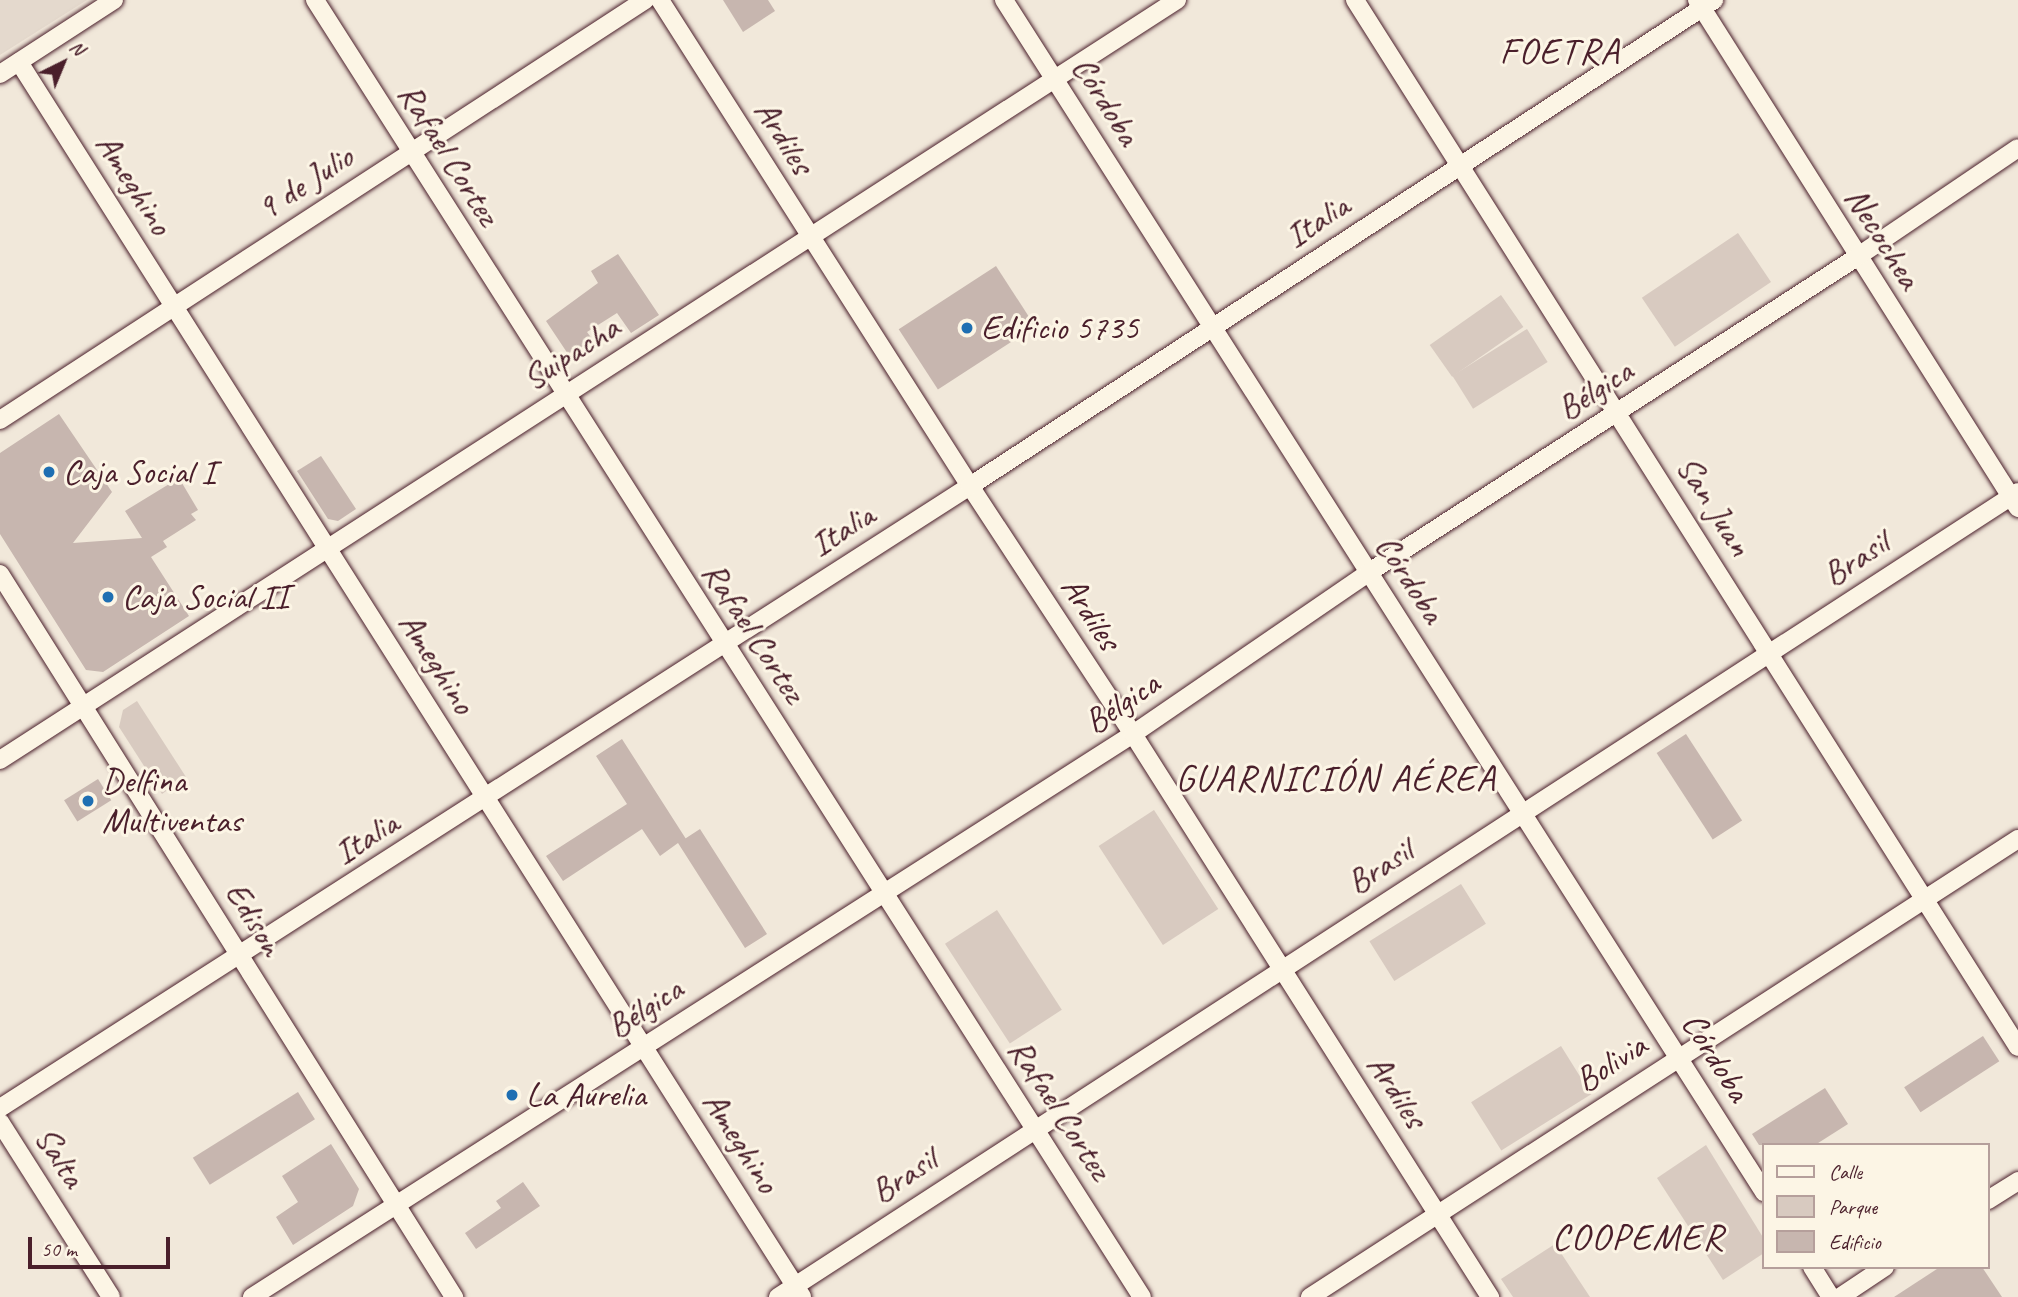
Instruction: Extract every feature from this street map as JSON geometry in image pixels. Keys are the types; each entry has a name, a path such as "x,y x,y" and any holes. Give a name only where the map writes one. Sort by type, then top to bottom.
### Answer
{"street":[{"path":"0,74 114,0"},
{"name":"Rafael Cortez","path":"315,0 1142,1297"},
{"name":"9 de Julio","path":"0,420 645,0"},
{"name":"Ardiles","path":"660,0 970,486 1133,734 1490,1297"},
{"name":"Córdoba","path":"1004,0 1368,573 1523,810 1762,1189"},
{"name":"Suipacha","path":"0,760 1177,0"},
{"name":"San Juan","path":"1355,0 2018,1047"},
{"name":"Italia","path":"0,1108 486,799 723,643 970,486 1704,3"},
{"name":"Necochea","path":"1704,3 1857,257 2016,499"},
{"name":"Ameghino","path":"19,62 798,1291"},
{"name":"Bélgica","path":"252,1297 1133,734 1368,573 1857,257 2018,148"},
{"name":"Brasil","path":"778,1297 798,1291 1035,1127 1282,970 1523,810 1769,652 2016,499"},
{"name":"Edison","path":"0,574 454,1297"},
{"name":"Bolivia","path":"1310,1297 2018,839"},
{"name":"Salta","path":"0,1122 111,1297"},
{"path":"1990,1199 2018,1181"},
{"path":"1813,1269 1831,1297"},
{"path":"1840,1297 1882,1269"}],"shaded area":[{"path":"0,0 87,0 0,55"}],"green space":[{"path":"1738,233 1771,282 1675,347 1642,298"},
{"path":"1501,295 1523,327 1452,377 1430,345"},
{"path":"1527,329 1548,362 1473,409 1452,376"},
{"path":"137,701 186,777 162,794 119,727 123,710"},
{"path":"1154,810 1218,909 1163,945 1099,846"},
{"path":"1461,884 1486,924 1394,981 1369,941"},
{"path":"997,910 1062,1010 1010,1044 945,944"},
{"path":"1561,1046 1591,1094 1501,1151 1471,1102"},
{"path":"1706,1145 1762,1236 1762,1254 1723,1280 1657,1178"},
{"path":"1555,1244 1590,1297 1513,1297 1501,1279"}],"building":[{"path":"723,0 768,0 775,11 743,32"},
{"path":"618,254 659,315 631,333 617,313 587,332 596,344 572,360 546,321 598,283 591,271"},
{"name":"Edificio 5735","path":"996,266 1035,326 938,390 899,329"},
{"path":"59,414 112,492 73,543 142,538 125,511 179,478 198,510 191,514 196,520 163,541 167,547 151,557 189,616 103,672 86,670 0,534 0,453"},
{"path":"321,456 356,509 338,521 328,519 297,471"},
{"path":"1686,734 1742,820 1713,839 1657,753"},
{"path":"622,739 686,838 700,829 767,934 745,948 678,843 660,856 642,829 563,881 546,856 627,804 596,756"},
{"name":"Delfina Multiventas","path":"98,779 111,800 77,821 64,800"},
{"path":"1983,1036 1999,1061 1921,1112 1904,1087"},
{"path":"1825,1088 1848,1124 1818,1143 1759,1145 1752,1134"},
{"path":"298,1092 315,1119 210,1185 193,1158"},
{"path":"331,1144 359,1189 353,1206 293,1245 276,1217 298,1202 282,1176"},
{"path":"523,1182 540,1206 476,1249 465,1233 501,1208 496,1201"},
{"path":"1937,1269 1983,1269 2002,1297 1894,1297"}],"place":[{"name":"Edificio 5735","path":"967,328"},
{"name":"Caja Social I","path":"49,472"},
{"name":"Caja Social II","path":"108,597"},
{"name":"Delfina Multiventas","path":"88,801"},
{"name":"La Aurelia","path":"512,1095"}],"district":[{"name":"FOETRA","path":"1560,51"},
{"name":"GUARNICIÓN AÉREA","path":"1336,778"},
{"name":"COOPEMER","path":"1638,1237"}]}
